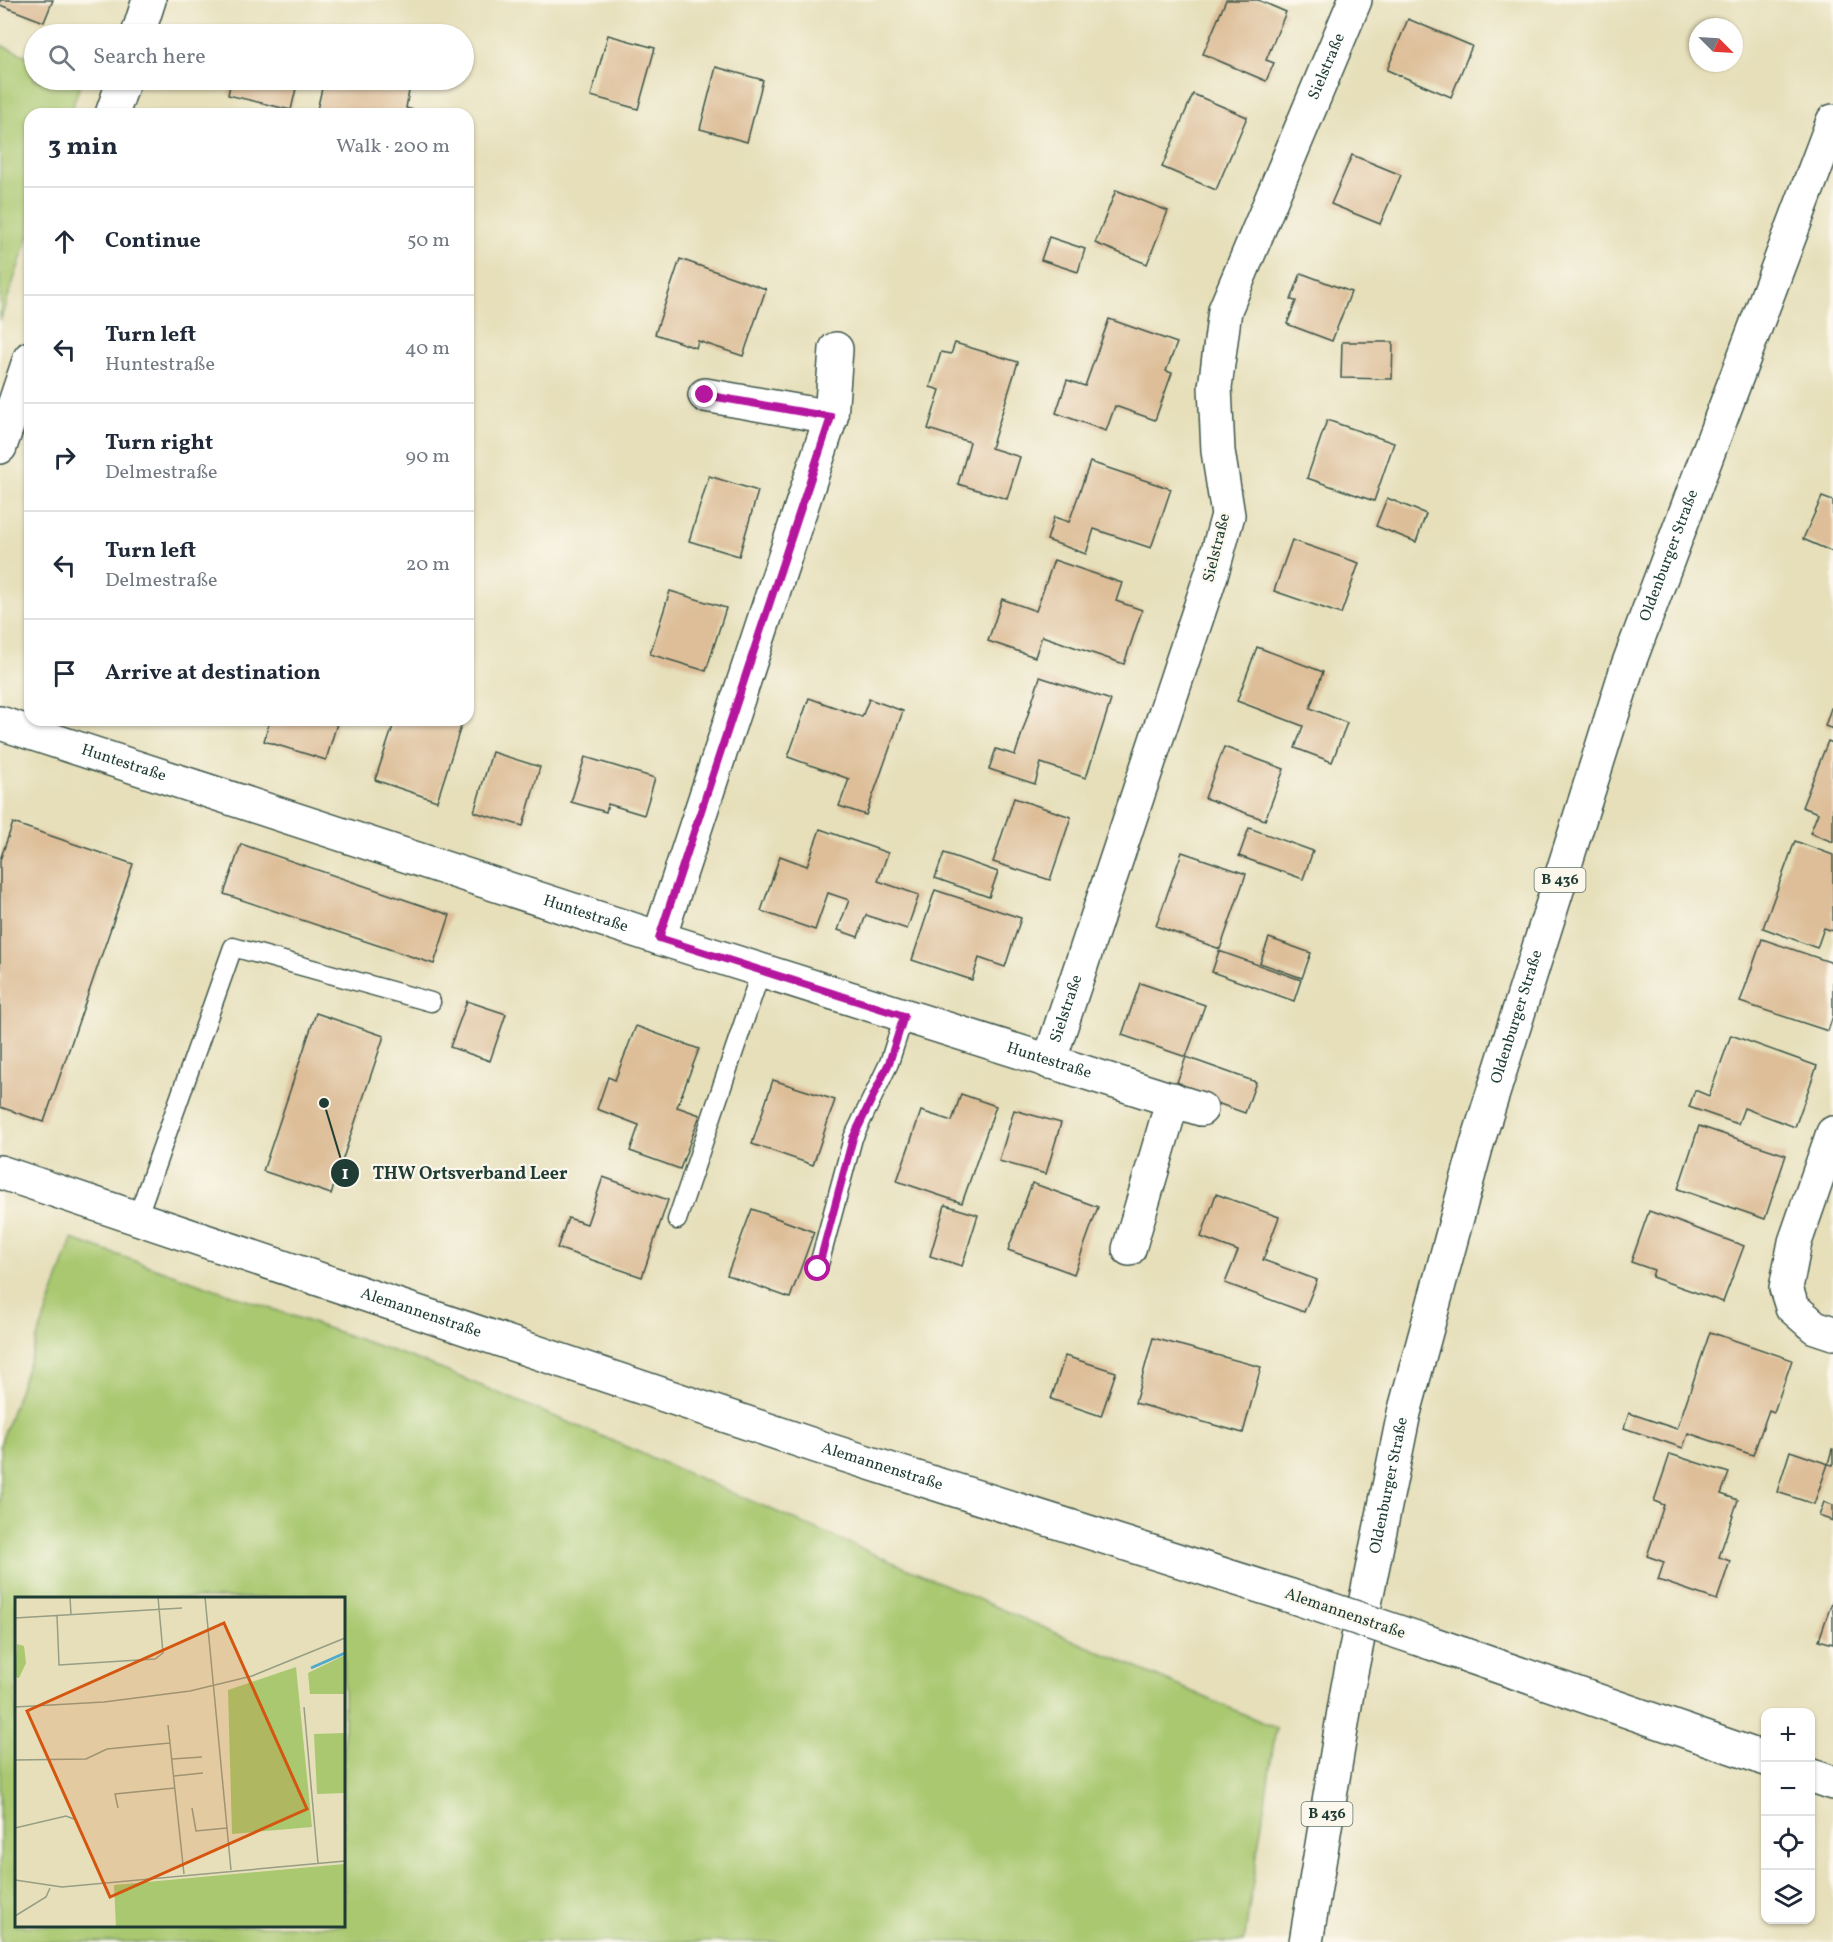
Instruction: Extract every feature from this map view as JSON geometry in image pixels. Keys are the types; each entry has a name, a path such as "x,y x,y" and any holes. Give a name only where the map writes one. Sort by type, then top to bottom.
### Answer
{"street":[{"path":"141,24 149,0"},
{"name":"Sielstraße","path":"1049,1062 1213,569 1228,515 1218,451 1215,387 1225,310 1355,0"},
{"path":"114,108 120,90"},
{"name":"Oldenburger Straße","path":"1306,1942 1348,1687 1404,1413 1477,1144 1627,668 1833,122"},
{"path":"659,938 831,417 836,349"},
{"path":"0,447 24,376"},
{"path":"705,395 831,417"},
{"name":"Huntestraße","path":"0,723 761,971 1187,1104 1129,1249"},
{"path":"1833,1133 1795,1242 1786,1288 1792,1307 1815,1327 1833,1333"},
{"name":"Alemannenstraße","path":"0,1172 819,1447 1291,1596 1761,1757"},
{"path":"1815,1777 1833,1783"}],"lane":[{"path":"137,1218 233,947 431,1002"},
{"path":"677,1220 761,971"},
{"path":"818,1269 853,1138 889,1063 904,1016"}],"green space":[{"path":"0,45 24,55 24,90 78,90 72,108 24,108 24,250 0,321"},
{"path":"72,1239 424,1362 599,1435 1276,1728 1244,1942 0,1942 0,1445"}],"building":[{"path":"0,0 53,0 44,22 0,5"},
{"path":"1226,0 1258,0 1286,12 1266,60 1274,63 1266,81 1203,54"},
{"path":"1408,19 1472,46 1451,97 1387,70"},
{"path":"608,35 655,48 638,109 591,96"},
{"path":"716,67 763,80 747,142 700,129"},
{"path":"229,90 296,90 291,108 228,95"},
{"path":"322,90 409,91 406,108 317,108"},
{"path":"1193,94 1247,117 1216,190 1162,167"},
{"path":"1352,155 1401,175 1380,224 1331,204"},
{"path":"1116,190 1168,211 1147,264 1095,243"},
{"path":"1049,237 1085,249 1078,272 1041,260"},
{"path":"680,259 766,289 743,356 698,341 696,348 655,334"},
{"path":"1301,273 1351,292 1332,341 1287,324 1296,301 1291,300"},
{"path":"1109,319 1177,343 1166,371 1172,373 1155,420 1115,406 1106,431 1056,413 1067,380 1085,386"},
{"path":"1342,342 1393,342 1392,379 1341,378"},
{"path":"955,343 1018,362 991,448 1020,457 1007,499 958,484 970,442 928,429 940,390 930,387 941,352 951,354"},
{"path":"1327,420 1394,443 1374,501 1307,478"},
{"path":"1090,462 1171,489 1151,548 1094,529 1086,554 1047,540 1054,517 1069,522"},
{"path":"709,476 758,491 739,556 689,541"},
{"path":"1822,497 1833,501 1833,552 1803,539"},
{"path":"1387,498 1426,514 1416,542 1376,526"},
{"path":"1292,540 1359,563 1341,614 1274,591"},
{"path":"1054,560 1122,583 1116,601 1142,610 1124,664 1042,636 1035,657 988,641 1002,599 1036,611"},
{"path":"670,591 726,608 706,671 650,654"},
{"path":"1257,647 1323,672 1310,708 1347,723 1332,762 1295,748 1303,726 1237,701"},
{"path":"1040,677 1111,700 1086,778 1041,763 1035,784 989,769 996,749 1015,755"},
{"path":"809,698 862,717 869,699 903,711 866,815 839,806 849,779 788,757"},
{"path":"1831,708 1833,709 1833,729 1825,726"},
{"path":"268,726 336,726 326,760 264,741"},
{"path":"393,726 461,726 437,801 375,780"},
{"path":"1828,741 1833,743 1833,842 1810,833 1818,813 1802,807"},
{"path":"1224,747 1284,769 1265,820 1205,798"},
{"path":"492,752 540,767 523,826 474,812"},
{"path":"585,757 655,778 644,815 608,804 606,812 571,802"},
{"path":"1014,798 1071,817 1050,880 993,862"},
{"path":"13,823 133,864 44,1122 0,1107 0,860"},
{"path":"1249,828 1313,851 1303,879 1239,856"},
{"path":"820,829 888,853 878,881 919,895 907,929 866,915 858,937 838,930 849,900 828,893 815,930 761,911 780,856 807,866"},
{"path":"1795,841 1833,855 1833,931 1824,928 1817,948 1763,928"},
{"path":"241,844 450,915 434,964 224,894"},
{"path":"1182,852 1246,874 1220,949 1156,926"},
{"path":"944,853 998,872 989,897 935,878"},
{"path":"935,890 1021,918 1005,967 979,958 972,980 912,960"},
{"path":"1269,938 1311,953 1302,978 1260,963"},
{"path":"1762,939 1833,963 1833,1016 1828,1031 1740,1002"},
{"path":"1219,951 1301,980 1294,1001 1212,972"},
{"path":"1140,983 1205,1005 1186,1057 1122,1035"},
{"path":"467,1001 506,1014 490,1061 450,1047"},
{"path":"316,1013 384,1036 331,1194 263,1171"},
{"path":"636,1026 699,1049 677,1107 700,1115 680,1169 630,1151 639,1125 597,1109 608,1077 615,1080"},
{"path":"1731,1035 1817,1066 1795,1127 1744,1108 1738,1124 1689,1107 1695,1090 1709,1096"},
{"path":"1186,1057 1256,1082 1245,1113 1175,1088"},
{"path":"773,1080 835,1100 813,1165 752,1144"},
{"path":"961,1094 996,1106 962,1203 897,1181 921,1111 952,1121"},
{"path":"1014,1110 1061,1123 1046,1174 999,1161"},
{"path":"1699,1126 1786,1155 1765,1219 1678,1189"},
{"path":"603,1177 668,1200 642,1277 557,1248 568,1218 587,1224"},
{"path":"1032,1183 1098,1207 1074,1274 1008,1250"},
{"path":"1216,1194 1279,1217 1263,1260 1317,1280 1304,1312 1225,1283 1238,1251 1201,1237"},
{"path":"945,1205 978,1215 962,1266 930,1256"},
{"path":"752,1209 814,1232 790,1298 727,1275"},
{"path":"1649,1211 1744,1246 1723,1302 1652,1277 1654,1270 1631,1262"},
{"path":"1710,1332 1792,1360 1774,1412 1769,1410 1753,1455 1688,1433 1683,1448 1624,1428 1629,1413 1677,1429"},
{"path":"1153,1338 1261,1367 1243,1433 1135,1403"},
{"path":"1065,1356 1116,1372 1101,1416 1051,1399"},
{"path":"1833,1449 1833,1465 1828,1464"},
{"path":"1790,1451 1828,1464 1814,1504 1777,1492"},
{"path":"1670,1454 1729,1473 1721,1494 1738,1500 1719,1557 1730,1561 1717,1600 1658,1580 1664,1562 1647,1556 1664,1505 1654,1501"},
{"path":"1824,1502 1833,1505 1833,1521 1819,1516"},
{"path":"1833,1599 1833,1644 1819,1640"}],"place":[{"name":"THW Ortsverband Leer","path":"324,1103"}],"route":[{"path":"705,395 831,417 659,938 904,1016 889,1063 853,1138 818,1269"}]}
